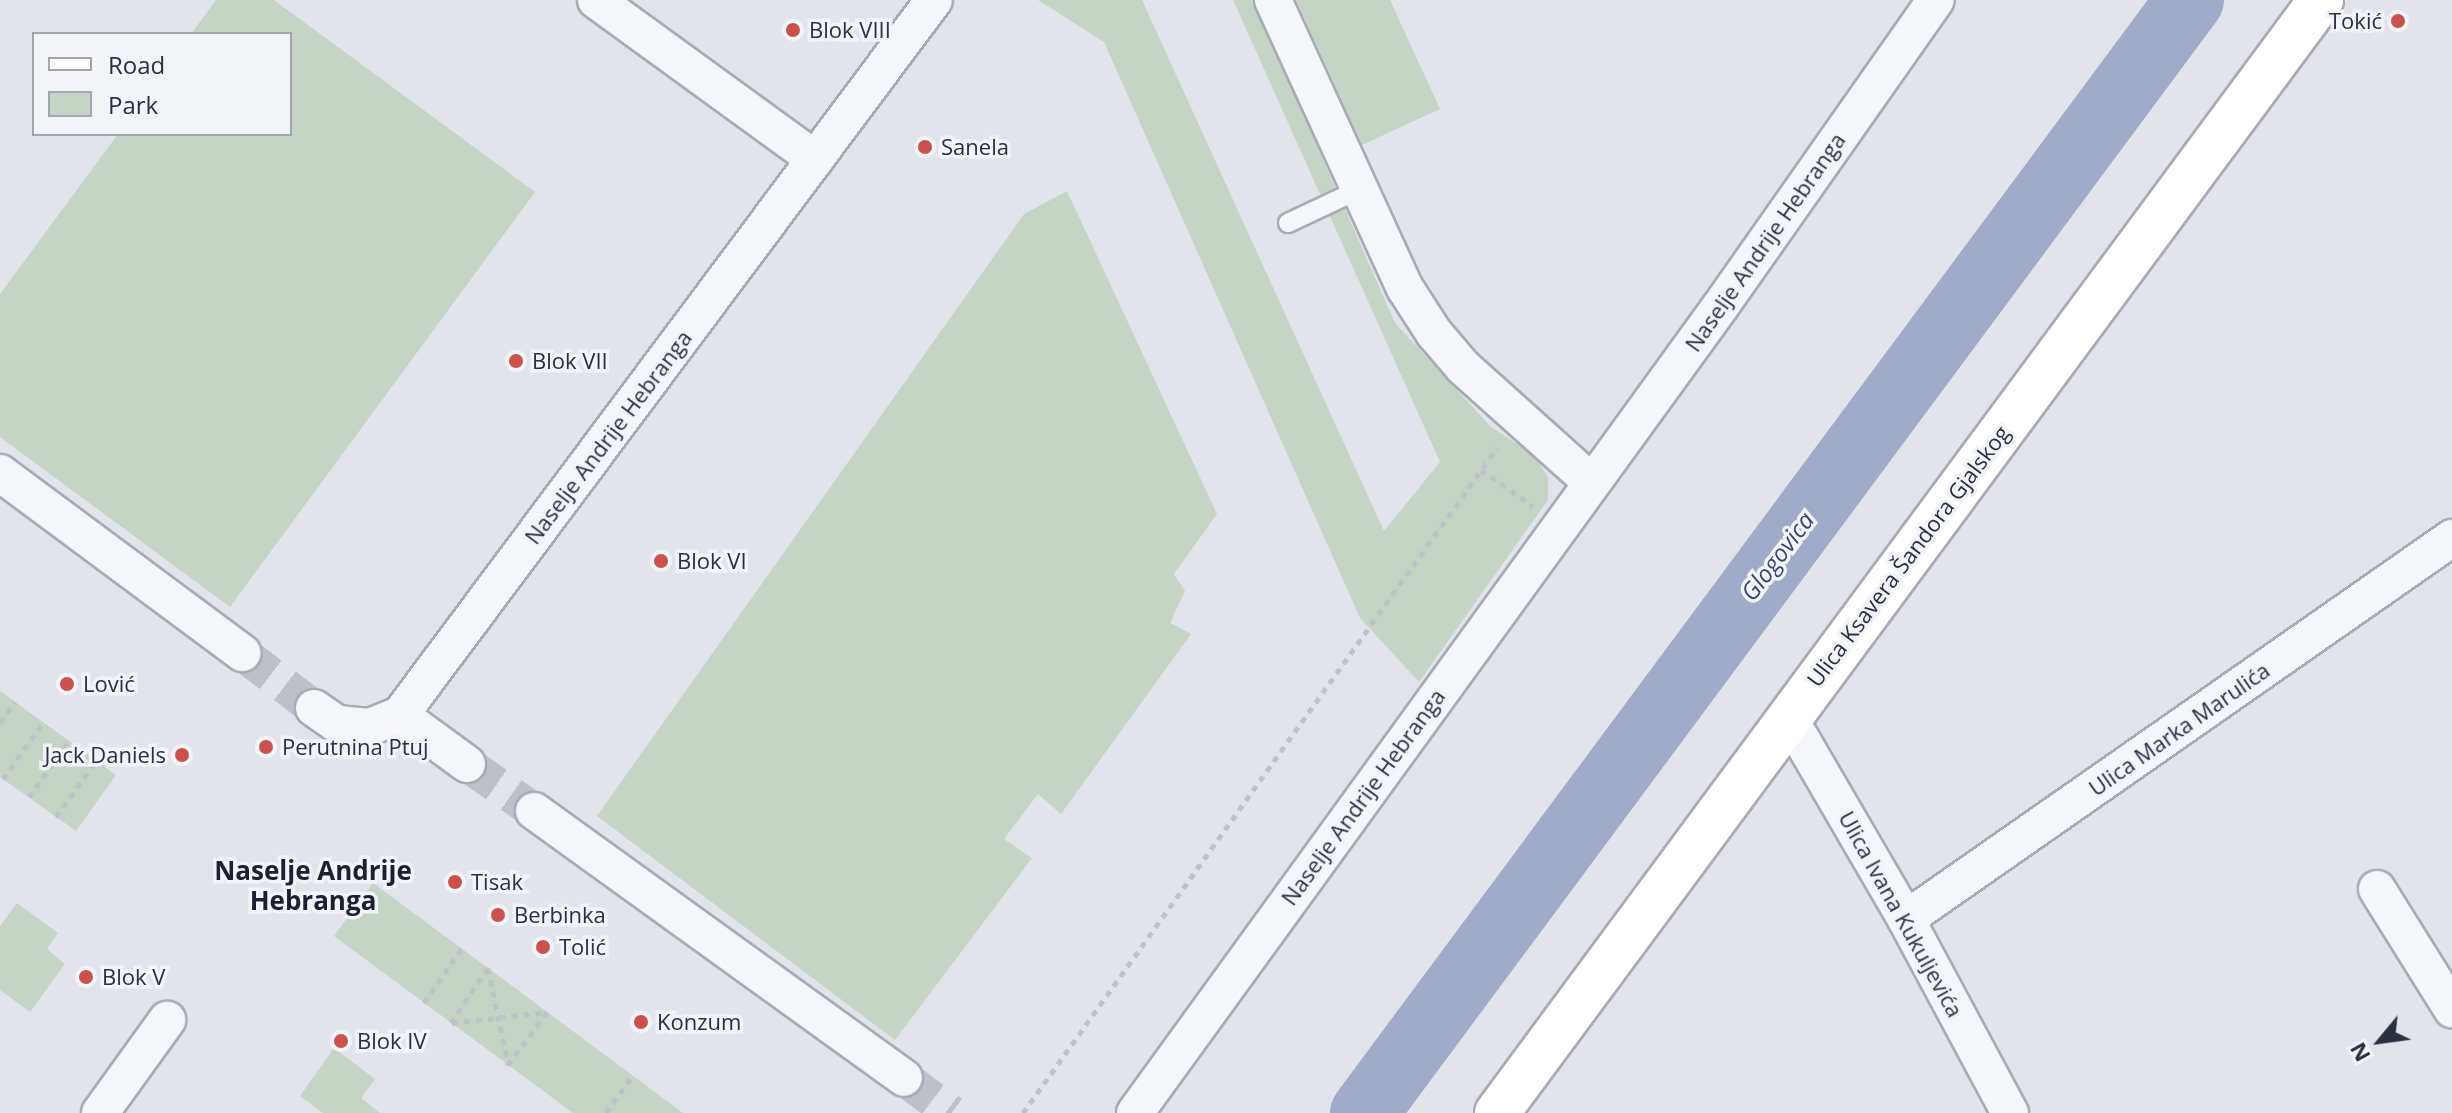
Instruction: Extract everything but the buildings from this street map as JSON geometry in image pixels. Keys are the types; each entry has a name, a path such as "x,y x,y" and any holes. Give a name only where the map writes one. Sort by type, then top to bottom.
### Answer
{"main road":[{"name":"Ulica Ksavera Šandora Gjalskog","path":"1497,1113 2321,0"}],"street":[{"path":"596,0 815,159"},
{"name":"Naselje Andrije Hebranga","path":"400,715 934,0"},
{"path":"1273,0 1405,288 1434,333 1463,367 1590,481"},
{"name":"Naselje Andrije Hebranga","path":"1135,1113 1590,481 1720,307 1936,0"},
{"path":"0,473 242,653"},
{"name":"Ulica Marka Marulića","path":"1906,919 2452,538"},
{"path":"314,708 337,724 370,727 400,715 467,764"},
{"name":"Ulica Ivana Kukuljevića","path":"1789,718 1906,919 2010,1113"},
{"path":"534,811 904,1078"},
{"path":"2377,889 2452,1009"},
{"path":"100,1113 167,1020"}],"lane":[{"path":"1288,223 1360,189"}],"path":[{"path":"1023,1113 1519,417"},
{"path":"1481,470 1559,524"},
{"path":"0,723 15,702"},
{"path":"3,779 43,723"},
{"path":"29,797 69,741"},
{"path":"56,817 96,761"},
{"path":"424,1003 462,948"},
{"path":"498,1017 451,1023 488,968 498,1017 501,1029 508,1065 547,1012 498,1017"},
{"path":"606,1113 633,1075"}],"green space":[{"path":"216,0 274,0 535,192 230,607 0,437 0,294 117,136 292,136 292,32 192,32"},
{"path":"1038,0 1142,0 1384,531 1440,462 1233,0 1253,0 1395,323 1491,427 1534,455 1548,477 1548,500 1419,682 1360,618 1104,42"},
{"path":"1296,0 1390,0 1440,109 1362,145"},
{"path":"1067,191 1217,514 1174,574 1185,591 1170,623 1191,634 1061,814 1038,794 1004,839 1032,858 895,1040 597,816 1024,214"},
{"path":"0,691 116,775 76,831 0,777"},
{"path":"373,883 683,1113 573,1113 334,936"},
{"path":"17,903 58,933 47,949 65,964 30,1012 0,990 0,926"},
{"path":"334,1048 375,1079 361,1098 380,1113 323,1113 300,1096"}],"waterway":[{"name":"Glogovica","path":"1364,1113 2190,0"}],"tunnel":[{"path":"242,653 314,708"},
{"path":"467,764 534,811"},
{"path":"904,1078 951,1113"}],"place":[{"name":"Tokić","path":"2398,21"},
{"name":"Blok VIII","path":"793,30"},
{"name":"Sanela","path":"925,147"},
{"name":"Blok VII","path":"516,361"},
{"name":"Blok VI","path":"661,561"},
{"name":"Lović","path":"67,684"},
{"name":"Perutnina Ptuj","path":"266,747"},
{"name":"Jack Daniels","path":"182,755"},
{"name":"Tisak","path":"455,882"},
{"name":"Berbinka","path":"498,915"},
{"name":"Tolić","path":"543,947"},
{"name":"Blok V","path":"86,977"},
{"name":"Konzum","path":"641,1022"},
{"name":"Blok IV","path":"341,1041"}],"district":[{"name":"Naselje Andrije Hebranga","path":"313,886"}]}
